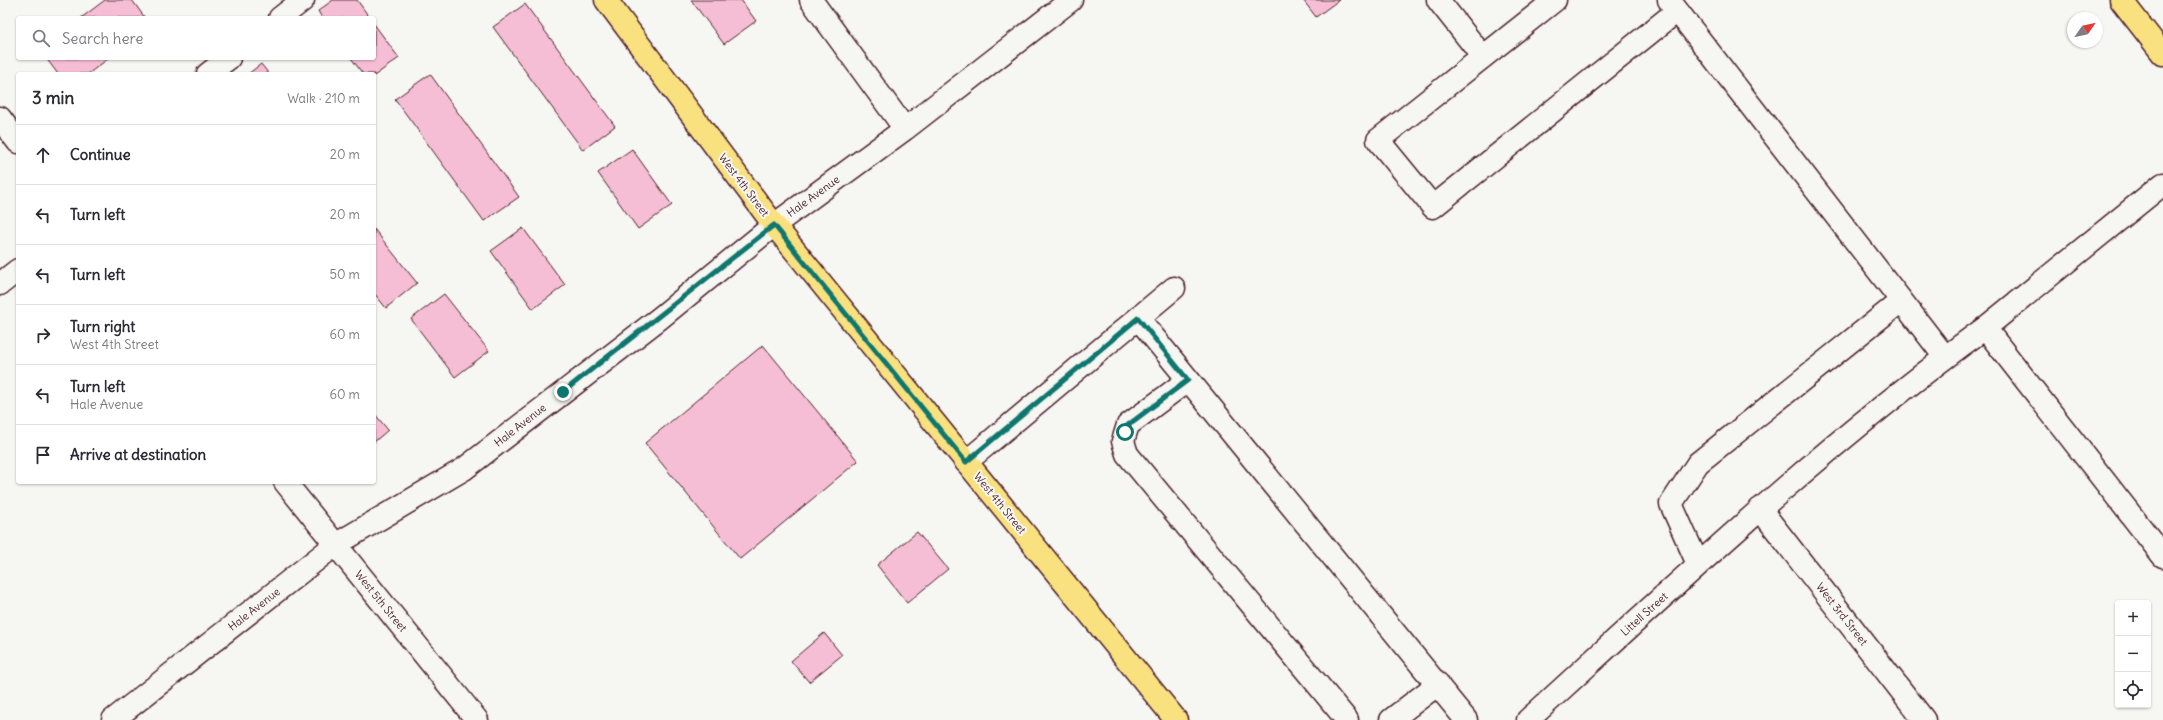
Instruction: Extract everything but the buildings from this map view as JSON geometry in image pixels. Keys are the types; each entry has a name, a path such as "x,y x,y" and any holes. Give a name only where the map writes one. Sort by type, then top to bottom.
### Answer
{"main road":[{"name":"West 4th Street","path":"606,0 774,225 1176,720"},
{"path":"2121,0 2163,54"}],"street":[{"path":"283,16 303,0"},
{"path":"811,0 905,129"},
{"name":"Hale Avenue","path":"113,720 335,545 464,469 660,318 774,225 905,129 1071,0"},
{"path":"1438,0 1483,57"},
{"path":"1555,0 1378,140 1433,207 1673,5 1945,357"},
{"path":"210,72 226,60"},
{"path":"0,118 16,139"},
{"name":"Littell Street","path":"1528,720 1760,509 1945,357 1985,328 2163,184"},
{"path":"0,284 16,272"},
{"path":"966,462 1174,288"},
{"path":"1698,564 1671,504 1698,464 1901,301"},
{"path":"1138,318 1466,720"},
{"path":"1985,328 2163,556"},
{"path":"1188,380 1128,425 1123,441 1127,454 1347,720"},
{"name":"West 5th Street","path":"287,484 477,720"},
{"name":"West 3rd Street","path":"1760,509 1924,720"},
{"path":"1391,720 1438,684"}],"route":[{"path":"563,392 660,318 774,225 966,462 1138,318 1188,380 1128,425 1125,432"}]}
